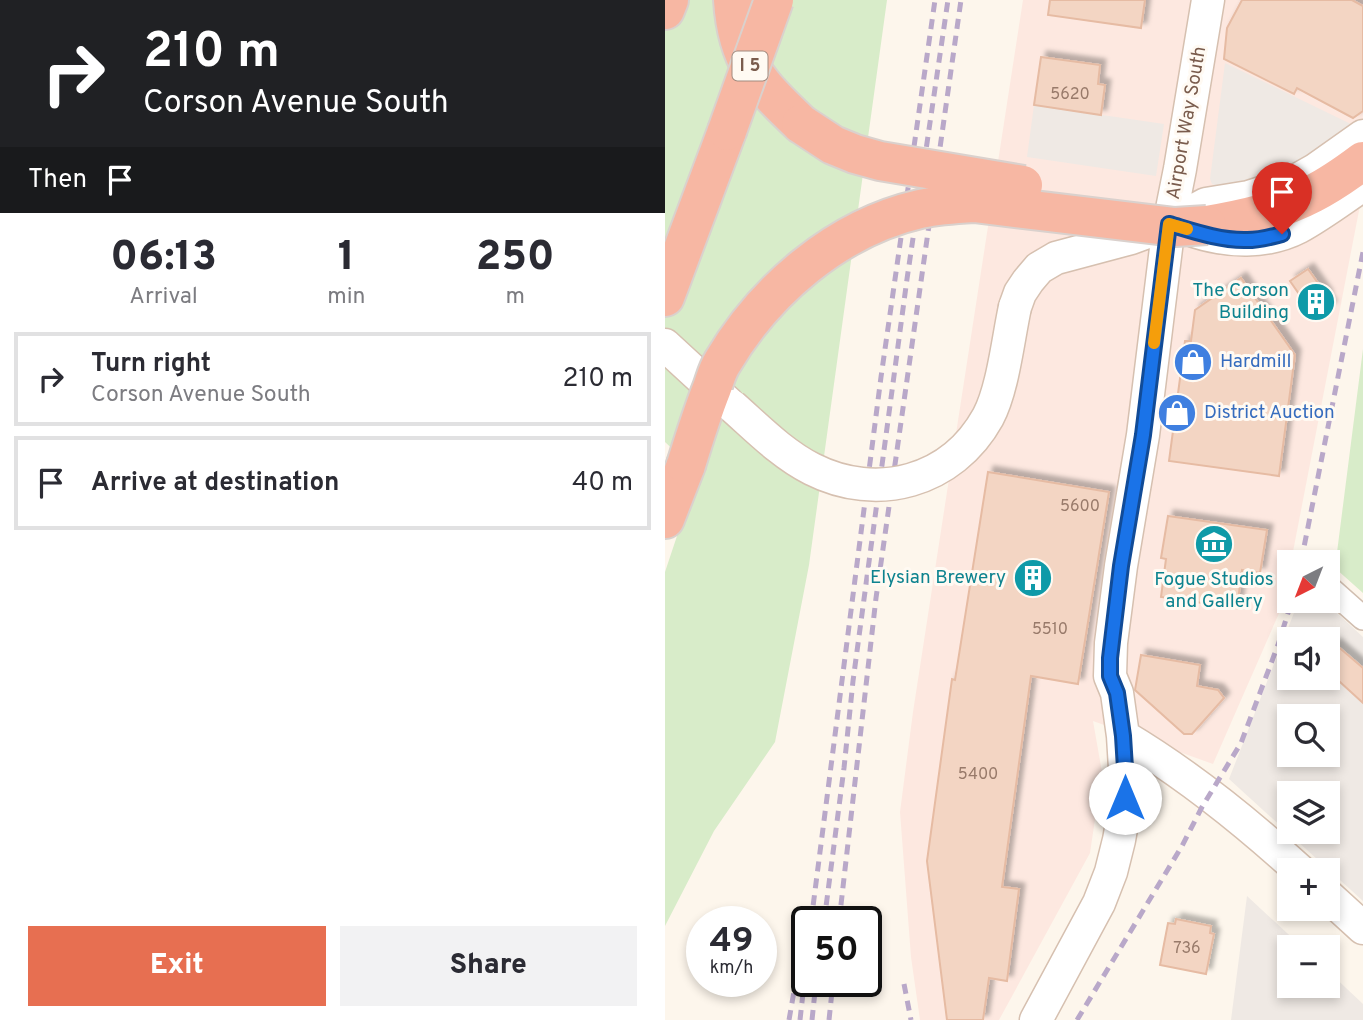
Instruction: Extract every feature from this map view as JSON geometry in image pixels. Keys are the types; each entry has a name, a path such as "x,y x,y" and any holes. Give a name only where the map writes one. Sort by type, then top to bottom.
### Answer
{"highway":[{"path":"665,10 669,0"},
{"path":"733,0 738,40 745,58 762,85 801,124 833,145 880,162 1089,196 1207,225"},
{"name":"I 5","path":"665,297 774,0"},
{"path":"665,519 720,365 768,301 804,267 836,244 863,230 920,209 974,203 1174,227 1207,225 1253,215 1311,195 1363,161"}],"main road":[{"name":"Airport Way South","path":"1036,1020 1099,903 1111,872 1124,812 1126,784 1123,736 1117,693 1110,676 1110,658 1121,566 1143,435 1169,224 1208,0"},
{"path":"665,345 781,449 811,468 841,481 859,484 883,485 909,481 947,463 978,432 989,415 997,394 1015,307 1020,293 1039,268 1056,258 1169,224 1206,204 1249,197 1292,183 1363,136"},
{"path":"1169,224 1209,236 1242,240 1263,239 1299,227 1363,186"},
{"path":"1123,736 1188,778 1286,858"},
{"path":"1340,907 1363,928"}],"street":[{"path":"1341,599 1363,618"}],"shaded area":[{"path":"1023,0 1363,0 1363,190 1293,550 1277,550 1279,613 1213,764 1093,721 1102,772 1090,853 999,1020 920,1020 911,957 900,812 913,712"},
{"path":"1225,63 1355,126 1303,163 1230,188 1212,184 1210,179"},
{"path":"1034,105 1164,124 1156,176 1027,157"},
{"path":"1294,613 1337,613 1363,637 1363,901 1340,880 1340,858 1316,858 1300,844 1340,844 1340,781 1277,781 1277,823 1229,779 1277,656 1277,690 1340,690 1340,627 1288,627"},
{"path":"1247,896 1289,935 1277,935 1277,998 1340,998 1340,982 1363,1004 1363,1020 1231,1020"}],"green space":[{"path":"665,0 887,0 809,565 775,742 714,831 665,926 665,572 698,473 665,442"},
{"path":"1363,349 1363,593 1341,573 1341,550 1337,550"}],"building":[{"path":"1050,0 1145,0 1141,28 1048,15"},
{"path":"1242,0 1352,0 1363,6 1363,111 1353,118 1297,88 1294,94 1224,59 1227,28"},
{"path":"1041,57 1100,65 1098,84 1105,85 1101,115 1034,105"},
{"name":"The Corson Building","path":"1308,269 1331,306 1315,317 1290,281"},
{"path":"1241,278 1295,355 1279,476 1169,461 1185,341 1191,341 1195,310"},
{"path":"988,472 1109,492 1078,684 1031,676 1002,887 1019,889 1007,981 989,978 983,1020 947,1020 927,861 952,679 955,680"},
{"path":"1168,516 1267,530 1260,573 1242,570 1237,608 1161,597 1166,559 1161,558"},
{"path":"1340,648 1363,668 1363,703 1340,682"},
{"path":"1141,655 1200,665 1197,686 1218,690 1224,698 1192,734 1184,734 1135,690"},
{"path":"1176,919 1211,926 1210,933 1214,934 1206,974 1160,965 1168,923 1175,924"}],"railway":[{"path":"813,906 881,377 935,0"},
{"path":"826,906 907,279 948,0"},
{"path":"841,906 876,598 961,0"},
{"path":"1303,550 1363,252"},
{"path":"1077,1020 1241,743 1288,613"},
{"path":"904,984 911,1020"},
{"path":"789,1020 793,997"},
{"path":"800,1020 803,997"},
{"path":"812,1020 814,997"},
{"path":"829,1020 831,997"}],"slow traffic":[{"path":"1154,343 1169,224 1187,229"}],"place":[{"name":"The Corson Building","path":"1316,302"},
{"name":"Hardmill","path":"1193,362"},
{"name":"District Auction","path":"1177,413"},
{"name":"Fogue Studios and Gallery","path":"1214,544"},
{"name":"Elysian Brewery","path":"1033,578"}],"route":[{"path":"1125,798 1123,736 1117,693 1110,676 1110,658 1121,566 1143,435 1169,224 1209,236 1242,240 1263,239 1282,234"}]}
